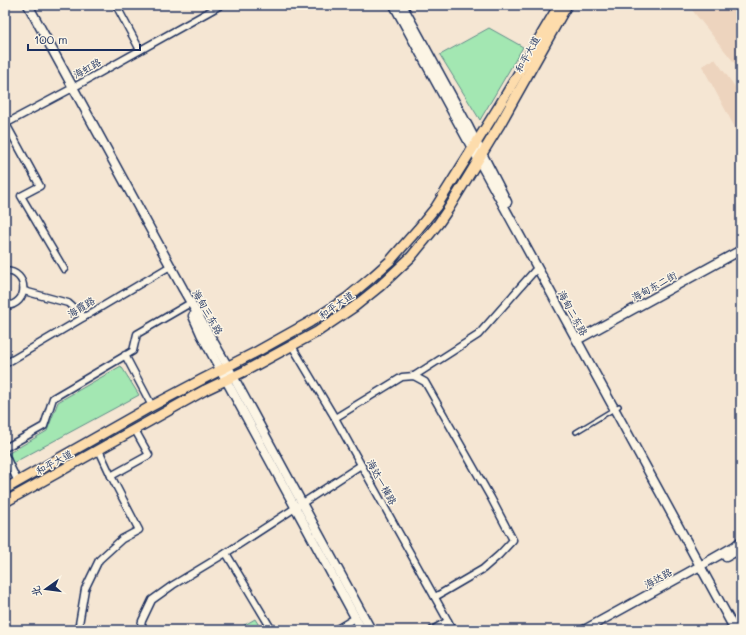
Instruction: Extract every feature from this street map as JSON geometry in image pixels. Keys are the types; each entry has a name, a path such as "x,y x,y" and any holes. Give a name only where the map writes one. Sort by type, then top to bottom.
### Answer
{"main road":[{"path":"23,5 71,89 187,305 299,506 371,630"},
{"name":"海甸三东路","path":"28,5 71,89 183,290 224,369"},
{"name":"海甸二东路","path":"394,5 474,146 538,268 580,340"},
{"name":"海甸二东路","path":"402,5 474,146"},
{"name":"和平大道","path":"5,489 152,406 310,322 347,298 372,278 390,261 428,217 443,196 498,108 558,5"},
{"name":"和平大道","path":"5,502 205,390 229,379 322,329 358,304 380,286 411,257 449,208 502,120 568,5"},
{"name":"海甸二东路","path":"480,157 513,212 580,340 704,567 741,629"},
{"name":"海甸东二街","path":"580,340 741,250"},
{"name":"海甸东二街","path":"580,340 741,254"},
{"path":"299,506 362,630"},
{"name":"海达路","path":"594,630 704,567 741,541"},
{"name":"海达路","path":"584,630 704,567 741,550"},
{"name":"海甸二东路","path":"704,567 735,630"}],"street":[{"path":"116,5 140,50"},
{"name":"海虹路","path":"5,124 221,5"},
{"path":"5,124 40,186 21,196 64,269"},
{"name":"海霞路","path":"5,364 167,268"},
{"path":"335,418 402,377 414,376 478,335 538,268"},
{"path":"5,271 9,271 18,276 22,280 24,286 22,297 18,302 5,306"},
{"path":"24,291 68,303 84,317"},
{"path":"5,448 44,426 53,398 133,351 137,334 187,305"},
{"name":"海达一横路","path":"292,346 335,418 453,630"},
{"path":"125,355 152,406"},
{"path":"414,376 425,382 513,540 483,569 435,597"},
{"path":"111,476 149,455 135,430"},
{"path":"78,630 85,589 99,560 122,539 139,530 99,450"},
{"path":"5,455 18,482"},
{"path":"140,630 142,621 152,600 299,506 361,464"},
{"path":"226,553 272,630"},
{"path":"335,630 355,618"},
{"path":"432,630 448,621"}],"lane":[{"path":"576,432 617,408"}],"shaded area":[{"path":"688,5 741,5 741,71"},
{"path":"715,59 741,95 741,139 702,66"}],"green space":[{"path":"489,28 523,47 480,120 440,55"},
{"path":"121,366 139,395 13,463 9,453 47,431 58,402"},
{"path":"255,619 260,627 258,628 265,630 236,630"}]}
